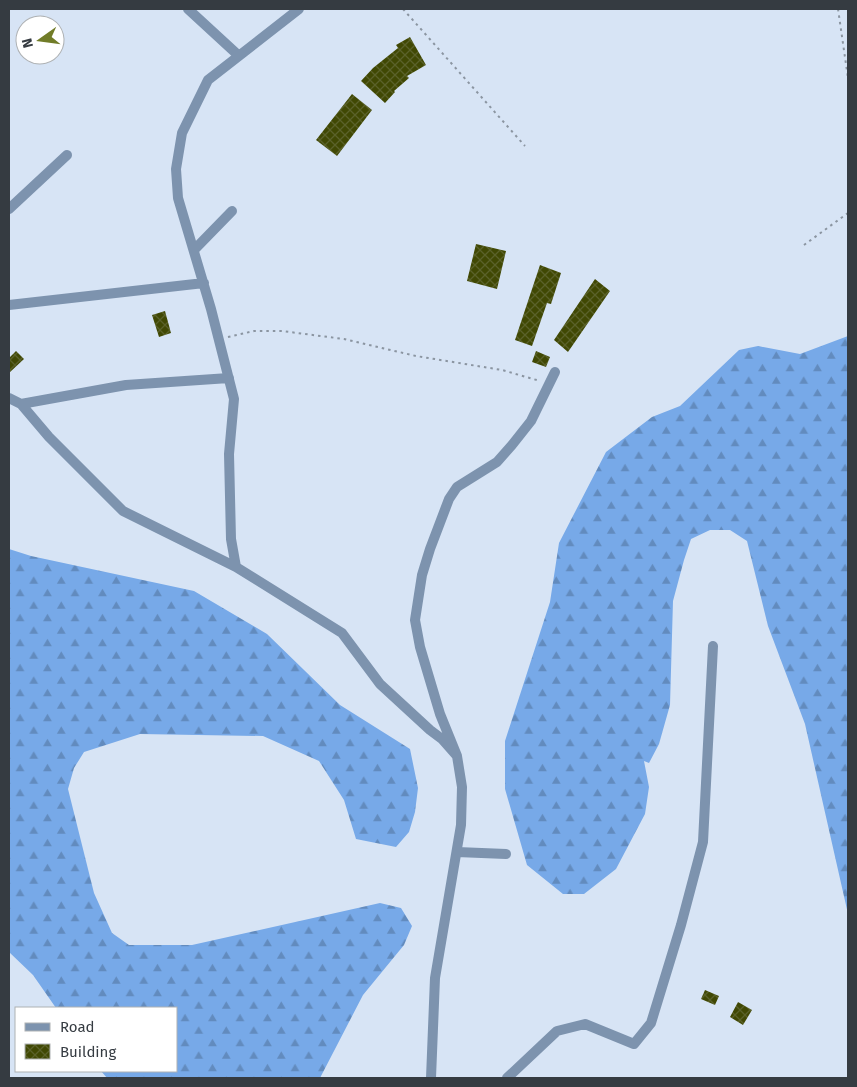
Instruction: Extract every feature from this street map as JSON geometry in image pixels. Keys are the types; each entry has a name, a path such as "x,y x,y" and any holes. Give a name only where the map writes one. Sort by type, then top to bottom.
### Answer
{"street":[{"path":"189,9 238,55"},
{"path":"236,567 231,539 230,464 234,399 204,282 178,198 176,170 182,132 208,80 299,9"},
{"path":"9,209 67,156"},
{"path":"194,250 232,212"},
{"path":"9,305 204,282"},
{"path":"431,1078 435,978 440,938 461,825 462,787 457,756 440,714 420,647 415,620 422,575 449,499 457,487 497,462 532,421 555,372"},
{"path":"21,404 126,385 228,378"},
{"path":"9,398 21,404 50,437 123,511 236,567 342,633 380,684 442,739 457,756"},
{"path":"507,1078 557,1031 585,1024 634,1044 650,1023 681,925 703,842 713,646"},
{"path":"457,852 506,854"}],"path":[{"path":"403,9 525,146"},
{"path":"838,9 848,78"},
{"path":"804,245 848,213"},
{"path":"219,340 254,331 282,330 344,339 416,356 502,370 549,384"}],"green space":[{"path":"848,336 848,914 805,724 768,626 747,541 730,530 710,530 691,539 684,560 673,601 670,705 659,744 649,763 644,761 649,787 645,814 616,869 584,894 563,894 527,865 505,789 505,741 550,602 559,543 606,452 652,417 680,406 739,350 758,346 800,354"},
{"path":"9,549 31,556 194,591 267,634 340,705 410,749 418,788 415,812 409,832 396,847 356,839 344,800 319,761 263,736 140,734 84,752 74,768 68,789 94,893 112,933 129,945 192,945 380,903 401,908 412,926 404,945 363,995 320,1078 107,1078 102,1072 178,1072 178,1007 55,1007 33,975 9,952"}],"building":[{"path":"410,37 426,65 407,76 409,78 394,91 385,103 361,81 373,68 398,48 396,45"},
{"path":"352,94 372,110 337,156 316,140"},
{"path":"476,244 506,251 497,289 467,281"},
{"path":"540,265 561,273 551,304 547,303 532,346 515,340"},
{"path":"595,279 610,291 568,352 554,340"},
{"path":"165,311 171,333 159,337 152,315"},
{"path":"16,351 24,359 9,373 9,358"},
{"path":"536,351 550,357 546,367 532,362"},
{"path":"705,990 719,996 715,1005 701,999"},
{"path":"738,1002 752,1010 743,1025 730,1017"}]}
